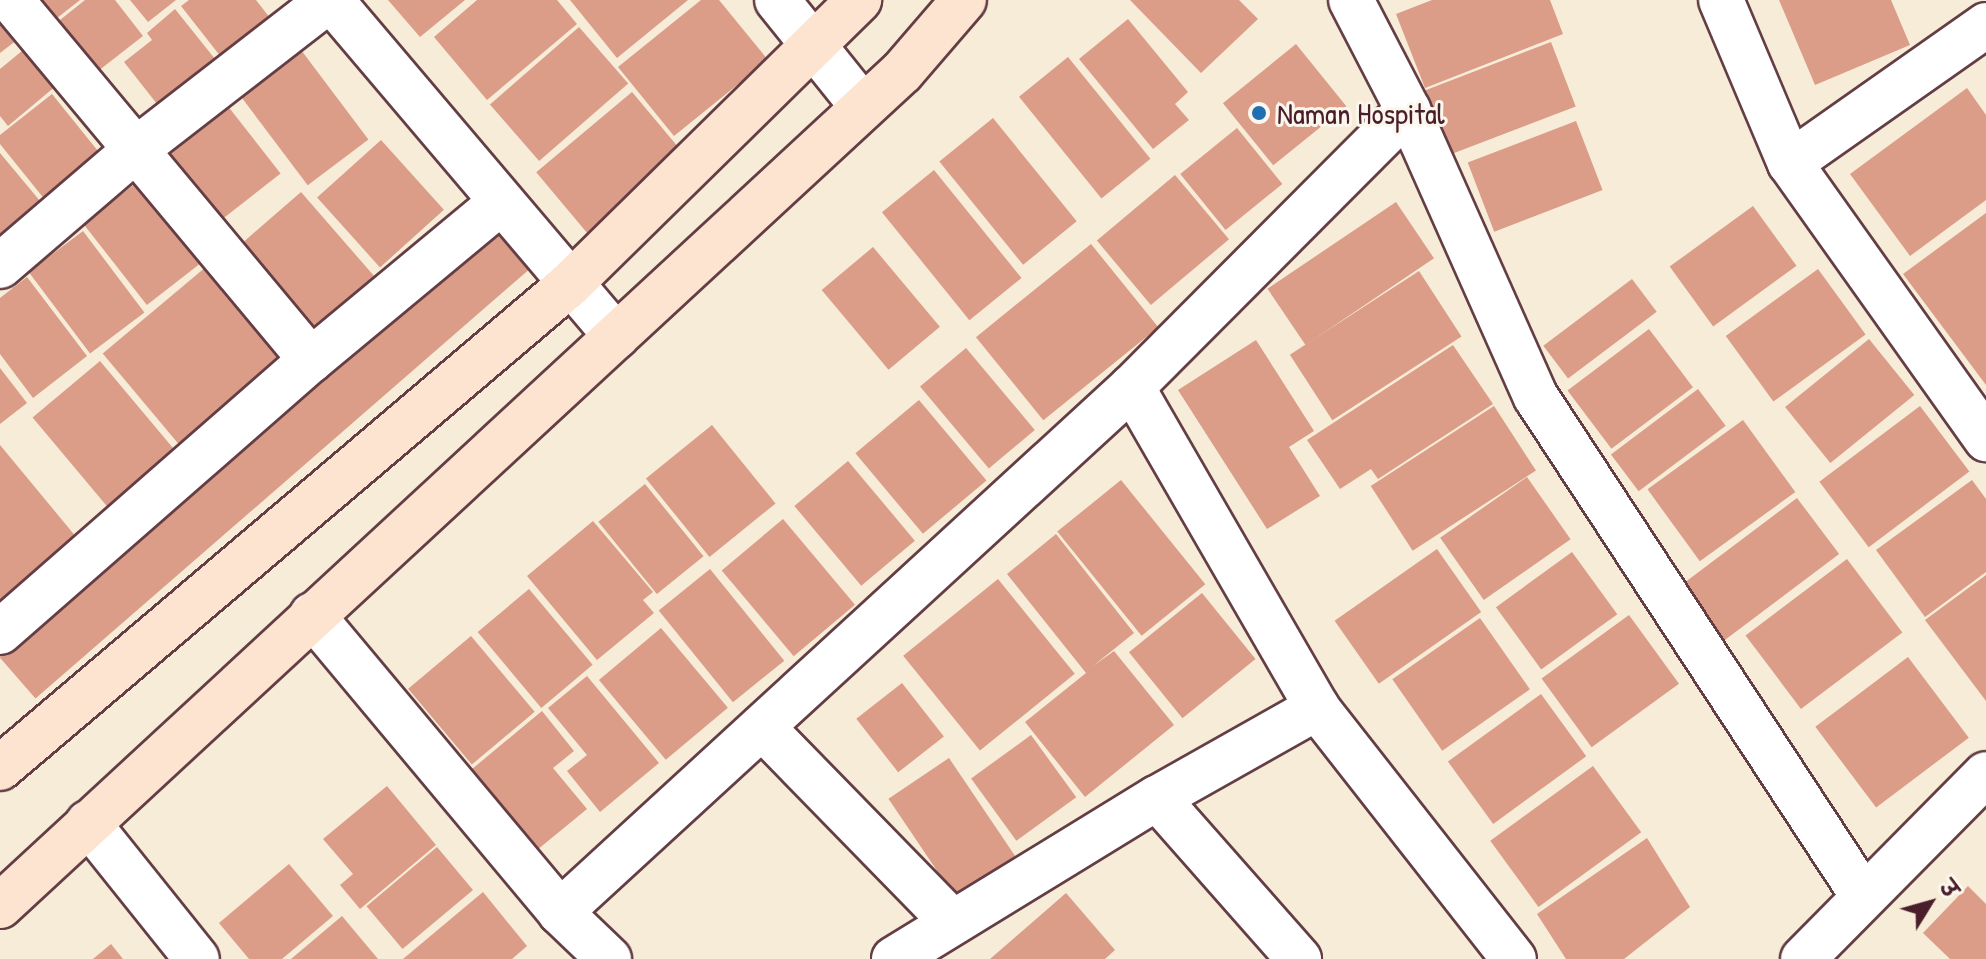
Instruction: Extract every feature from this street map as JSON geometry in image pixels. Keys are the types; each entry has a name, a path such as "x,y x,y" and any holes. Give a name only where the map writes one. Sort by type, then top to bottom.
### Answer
{"street":[{"path":"11,0 133,152 311,360"},
{"path":"0,266 133,152 330,0 569,285 616,336"},
{"path":"777,0 863,107"},
{"path":"0,768 569,285 815,48 859,0"},
{"path":"0,906 902,72 964,0"},
{"path":"1351,0 1408,110 1536,397 1863,896"},
{"path":"1721,0 1790,163 1986,439"},
{"path":"1790,163 1986,25"},
{"path":"560,912 1132,387 1408,110"},
{"path":"0,632 311,360 501,202"},
{"path":"1132,387 1317,708 1514,959"},
{"path":"312,615 560,912 609,959"},
{"path":"894,959 951,921 1157,798 1317,708"},
{"path":"762,727 951,921"},
{"path":"1803,959 1986,774"},
{"path":"1157,798 1299,959"},
{"path":"88,823 197,959"}],"building":[{"path":"20,0 80,0 43,29"},
{"path":"85,0 115,0 143,36 84,82 45,32"},
{"path":"130,0 176,0 148,22"},
{"path":"189,0 256,0 270,18 221,57 181,6"},
{"path":"388,0 465,0 420,37"},
{"path":"477,0 557,0 577,24 487,100 434,37"},
{"path":"570,0 688,0 617,58"},
{"path":"701,0 719,0 768,60 674,136 618,67"},
{"path":"1130,0 1239,0 1258,19 1201,73"},
{"path":"1432,0 1550,0 1563,34 1425,88 1396,14"},
{"path":"1779,0 1891,0 1910,45 1815,85"},
{"path":"0,1 26,33 0,53"},
{"path":"175,9 219,64 161,109 124,62 152,40 147,33"},
{"path":"1128,19 1188,92 1175,104 1189,120 1153,149 1079,59"},
{"path":"579,27 628,84 539,161 490,104"},
{"path":"39,37 69,75 8,126 0,116 0,69"},
{"path":"295,42 368,139 308,185 234,88"},
{"path":"1551,42 1576,106 1445,157 1420,92"},
{"path":"1296,44 1346,106 1273,165 1223,103"},
{"path":"1068,57 1150,159 1101,198 1019,97"},
{"path":"1967,88 1986,115 1986,200 1910,256 1850,174"},
{"path":"632,92 689,160 593,241 536,172"},
{"path":"52,94 106,161 50,206 0,144 0,135"},
{"path":"227,105 281,174 217,223 163,155"},
{"path":"993,118 1077,221 1023,265 939,161"},
{"path":"1576,121 1603,190 1494,232 1468,163"},
{"path":"1237,128 1282,184 1226,230 1180,174"},
{"path":"381,140 444,210 380,267 317,198"},
{"path":"0,153 45,207 0,245"},
{"path":"934,170 1021,278 969,320 882,212"},
{"path":"1175,175 1229,239 1151,305 1097,241"},
{"path":"141,179 204,260 147,305 83,224"},
{"path":"301,192 378,281 316,336 238,246"},
{"path":"1396,202 1434,258 1306,345 1267,289"},
{"path":"1753,206 1796,266 1713,326 1670,267"},
{"path":"1986,213 1986,385 1903,274"},
{"path":"493,228 529,270 36,699 0,657"},
{"path":"83,231 144,312 90,353 29,272"},
{"path":"1091,244 1158,327 1043,420 976,337"},
{"path":"873,247 940,327 889,370 822,290"},
{"path":"213,261 291,354 181,447 103,354"},
{"path":"1818,269 1866,335 1773,402 1726,336"},
{"path":"1419,271 1461,336 1332,420 1290,355"},
{"path":"27,277 87,356 33,398 0,354 0,298"},
{"path":"1632,279 1657,312 1568,379 1543,346"},
{"path":"1649,329 1693,387 1611,449 1568,390"},
{"path":"1869,339 1914,395 1830,463 1785,407"},
{"path":"1256,340 1314,431 1289,447 1320,496 1267,529 1178,390"},
{"path":"1453,345 1493,404 1378,479 1371,469 1340,489 1307,440"},
{"path":"966,348 1035,430 989,469 920,387"},
{"path":"100,361 178,454 110,510 33,418"},
{"path":"0,368 27,403 0,424"},
{"path":"1698,389 1726,426 1639,491 1611,455"},
{"path":"919,400 986,480 923,534 855,453"},
{"path":"1494,406 1536,471 1413,551 1371,486"},
{"path":"1920,406 1969,471 1869,547 1819,482"},
{"path":"1743,420 1795,492 1700,561 1648,489"},
{"path":"712,425 776,503 710,557 646,478"},
{"path":"0,445 77,538 0,602"},
{"path":"848,461 915,541 861,586 794,506"},
{"path":"1527,477 1571,539 1484,600 1440,538"},
{"path":"1121,480 1205,584 1142,636 1057,532"},
{"path":"1972,480 1986,499 1986,572 1925,617 1876,550"},
{"path":"645,484 704,556 657,594 598,522"},
{"path":"1797,498 1839,554 1719,645 1676,589"},
{"path":"783,519 855,605 794,656 722,570"},
{"path":"593,521 653,592 643,600 654,613 597,660 527,576"},
{"path":"1056,534 1134,633 1093,666 1114,651 1174,725 1085,797 1025,722 1086,673 1007,574"},
{"path":"1437,549 1481,612 1379,684 1335,621"},
{"path":"1572,552 1617,614 1541,670 1496,607"},
{"path":"1847,559 1902,632 1801,709 1746,635"},
{"path":"710,569 784,661 733,702 659,611"},
{"path":"1986,575 1986,701 1925,620"},
{"path":"998,579 1075,674 980,751 903,656"},
{"path":"529,589 593,665 541,708 478,632"},
{"path":"1202,593 1255,659 1182,718 1129,652"},
{"path":"1629,615 1679,684 1592,747 1542,678"},
{"path":"1480,618 1530,689 1442,751 1392,679"},
{"path":"661,628 728,708 666,760 599,680"},
{"path":"471,636 535,712 472,765 408,689"},
{"path":"1908,657 1969,738 1876,807 1815,727"},
{"path":"587,676 659,763 600,812 567,771 587,755 548,708"},
{"path":"902,683 944,737 898,772 856,719"},
{"path":"1541,694 1586,756 1493,824 1448,762"},
{"path":"542,711 574,751 553,768 587,809 526,859 460,779"},
{"path":"1031,735 1076,797 1016,841 971,778"},
{"path":"949,758 1016,857 956,898 888,799"},
{"path":"1593,766 1641,832 1538,907 1490,841"},
{"path":"387,786 436,845 360,909 340,885 353,874 323,839"},
{"path":"1647,838 1690,907 1624,959 1566,959 1537,914"},
{"path":"437,847 473,890 403,949 367,906"},
{"path":"289,864 333,916 282,959 249,959 219,923"},
{"path":"1968,886 1986,904 1986,959 1950,959 1923,933"},
{"path":"483,892 527,946 512,959 403,959"},
{"path":"1066,893 1115,950 1105,959 990,959"},
{"path":"342,916 378,959 291,959"},
{"path":"111,944 123,959 93,959"}],"place":[{"name":"Naman Hospital","path":"1259,113"}]}
